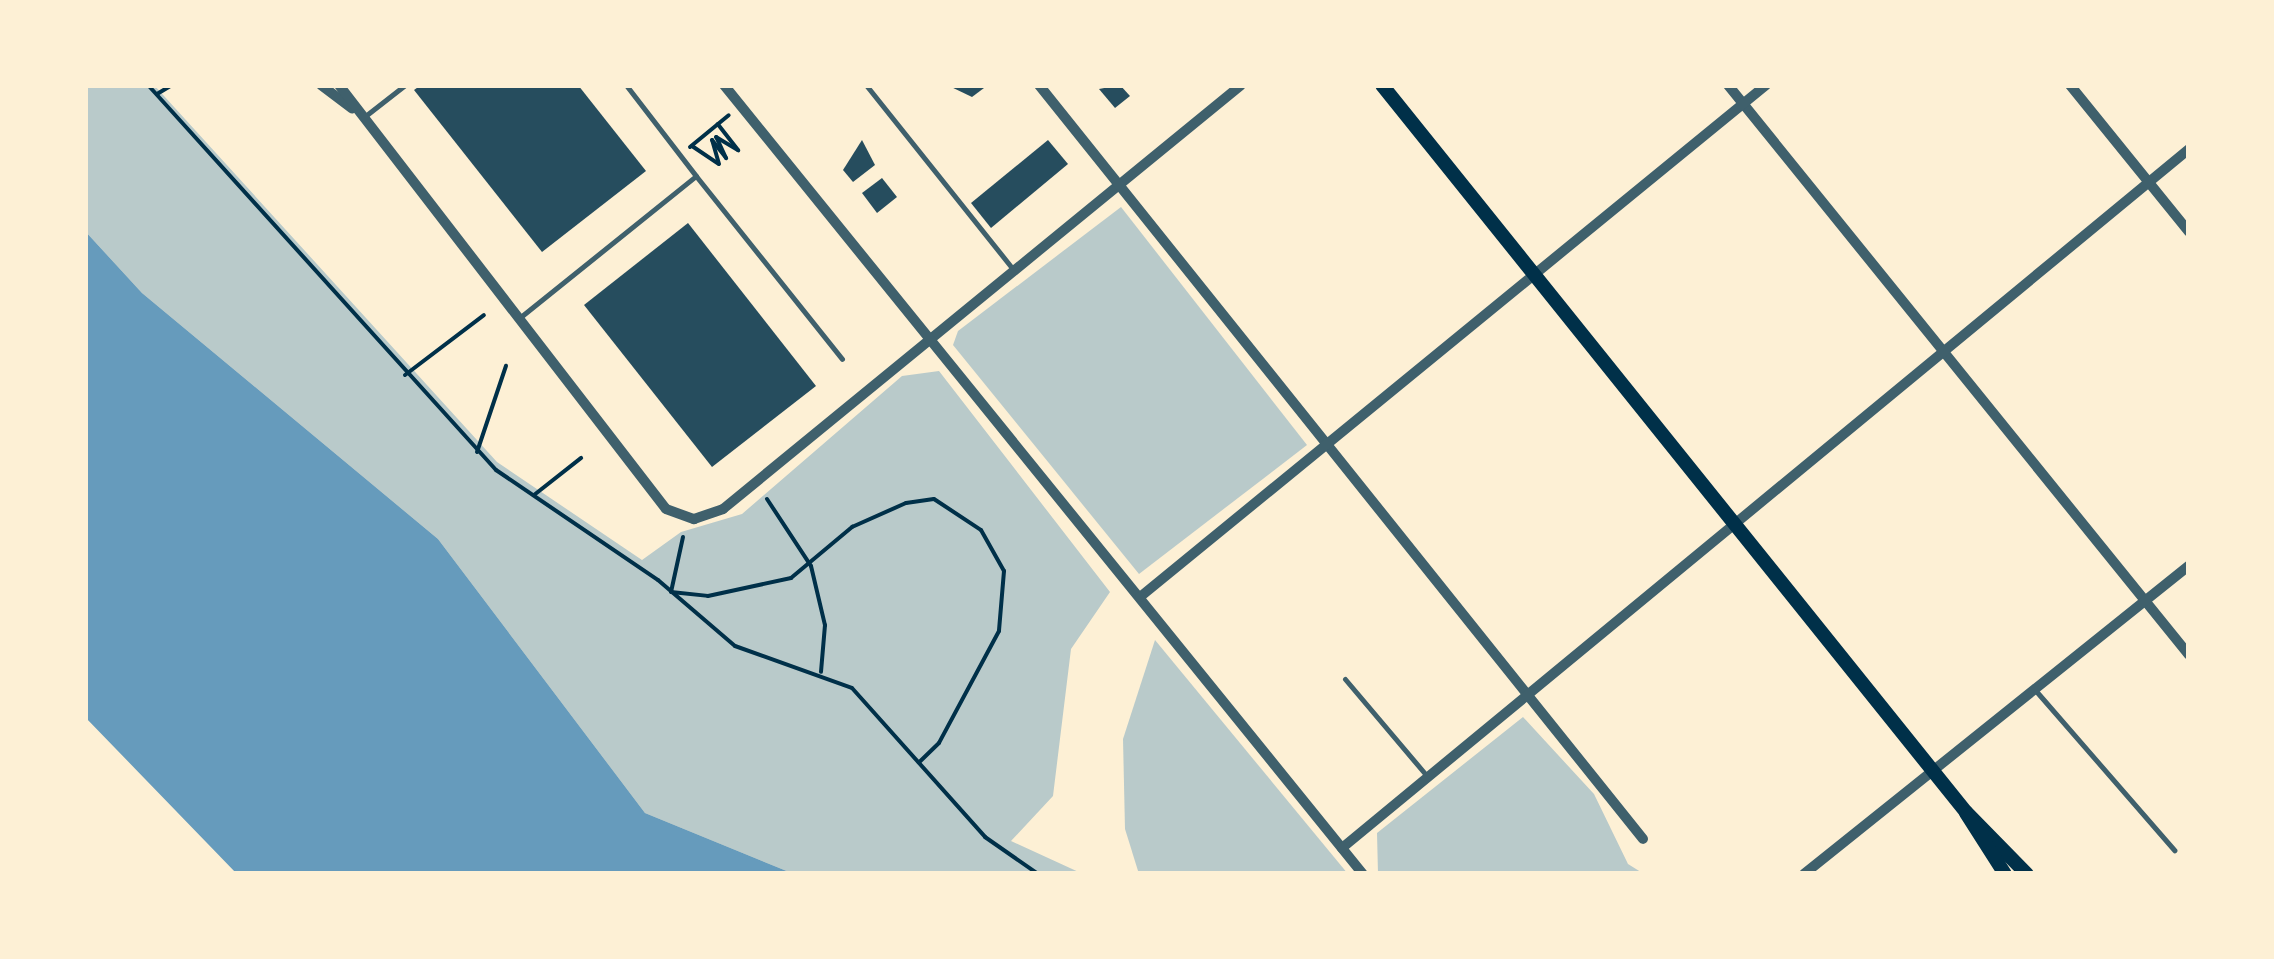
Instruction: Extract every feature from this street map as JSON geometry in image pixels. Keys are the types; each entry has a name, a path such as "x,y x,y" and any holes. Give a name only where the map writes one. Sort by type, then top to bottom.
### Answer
{"main road":[{"path":"1382,85 1934,773 2027,874"},
{"path":"1966,812 2005,874"}],"street":[{"path":"321,85 352,108"},
{"path":"339,85 352,108 516,322 666,510 694,519 723,510 1241,85"},
{"path":"724,85 1363,874"},
{"path":"1039,85 1643,839"},
{"path":"1728,85 2189,655"},
{"path":"1140,597 1766,85"},
{"path":"2070,85 2189,232"},
{"path":"1342,848 2189,149"},
{"path":"1804,874 2189,566"}],"lane":[{"path":"361,119 405,85"},
{"path":"626,85 842,359"},
{"path":"866,85 1013,269"},
{"path":"516,322 696,176"},
{"path":"1345,680 1427,776"},
{"path":"2036,691 2174,850"}],"path":[{"path":"148,85 477,452 671,592 735,646 821,672 871,704 996,847 1038,874"},
{"path":"157,94 172,85"},
{"path":"698,141 734,112"},
{"path":"692,146 719,164 712,140 730,156 716,137 738,150 718,124"},
{"path":"405,376 484,315"},
{"path":"477,452 506,366"},
{"path":"534,496 581,458"},
{"path":"671,592 736,594 811,566 879,512 934,498 960,510 995,549 1006,596 998,630 939,743 919,762"},
{"path":"766,500 811,566 825,625 821,672"},
{"path":"671,592 683,537"}],"shaded area":[{"path":"85,85 154,85 497,462 642,560 681,532 742,514 902,376 939,371 1110,592 1071,649 1053,796 1011,841 1083,874 794,874 645,813 438,539 142,293 85,231"},
{"path":"1121,207 1307,445 1139,574 953,345 958,331"},
{"path":"1155,640 1348,874 1139,874 1125,829 1123,739"},
{"path":"1523,717 1594,794 1628,864 1644,874 1378,874 1377,833"}],"water":[{"path":"85,231 142,293 438,539 645,813 794,874 237,874 85,717"}],"building":[{"path":"421,85 578,85 646,171 542,252 414,90"},
{"path":"947,85 988,85 972,97"},
{"path":"1120,85 1130,96 1115,108 1099,89"},
{"path":"862,140 875,165 853,182 843,170"},
{"path":"1048,140 1068,164 991,228 971,203"},
{"path":"882,178 897,197 877,213 862,193"},
{"path":"688,223 816,386 712,467 584,305"}]}
